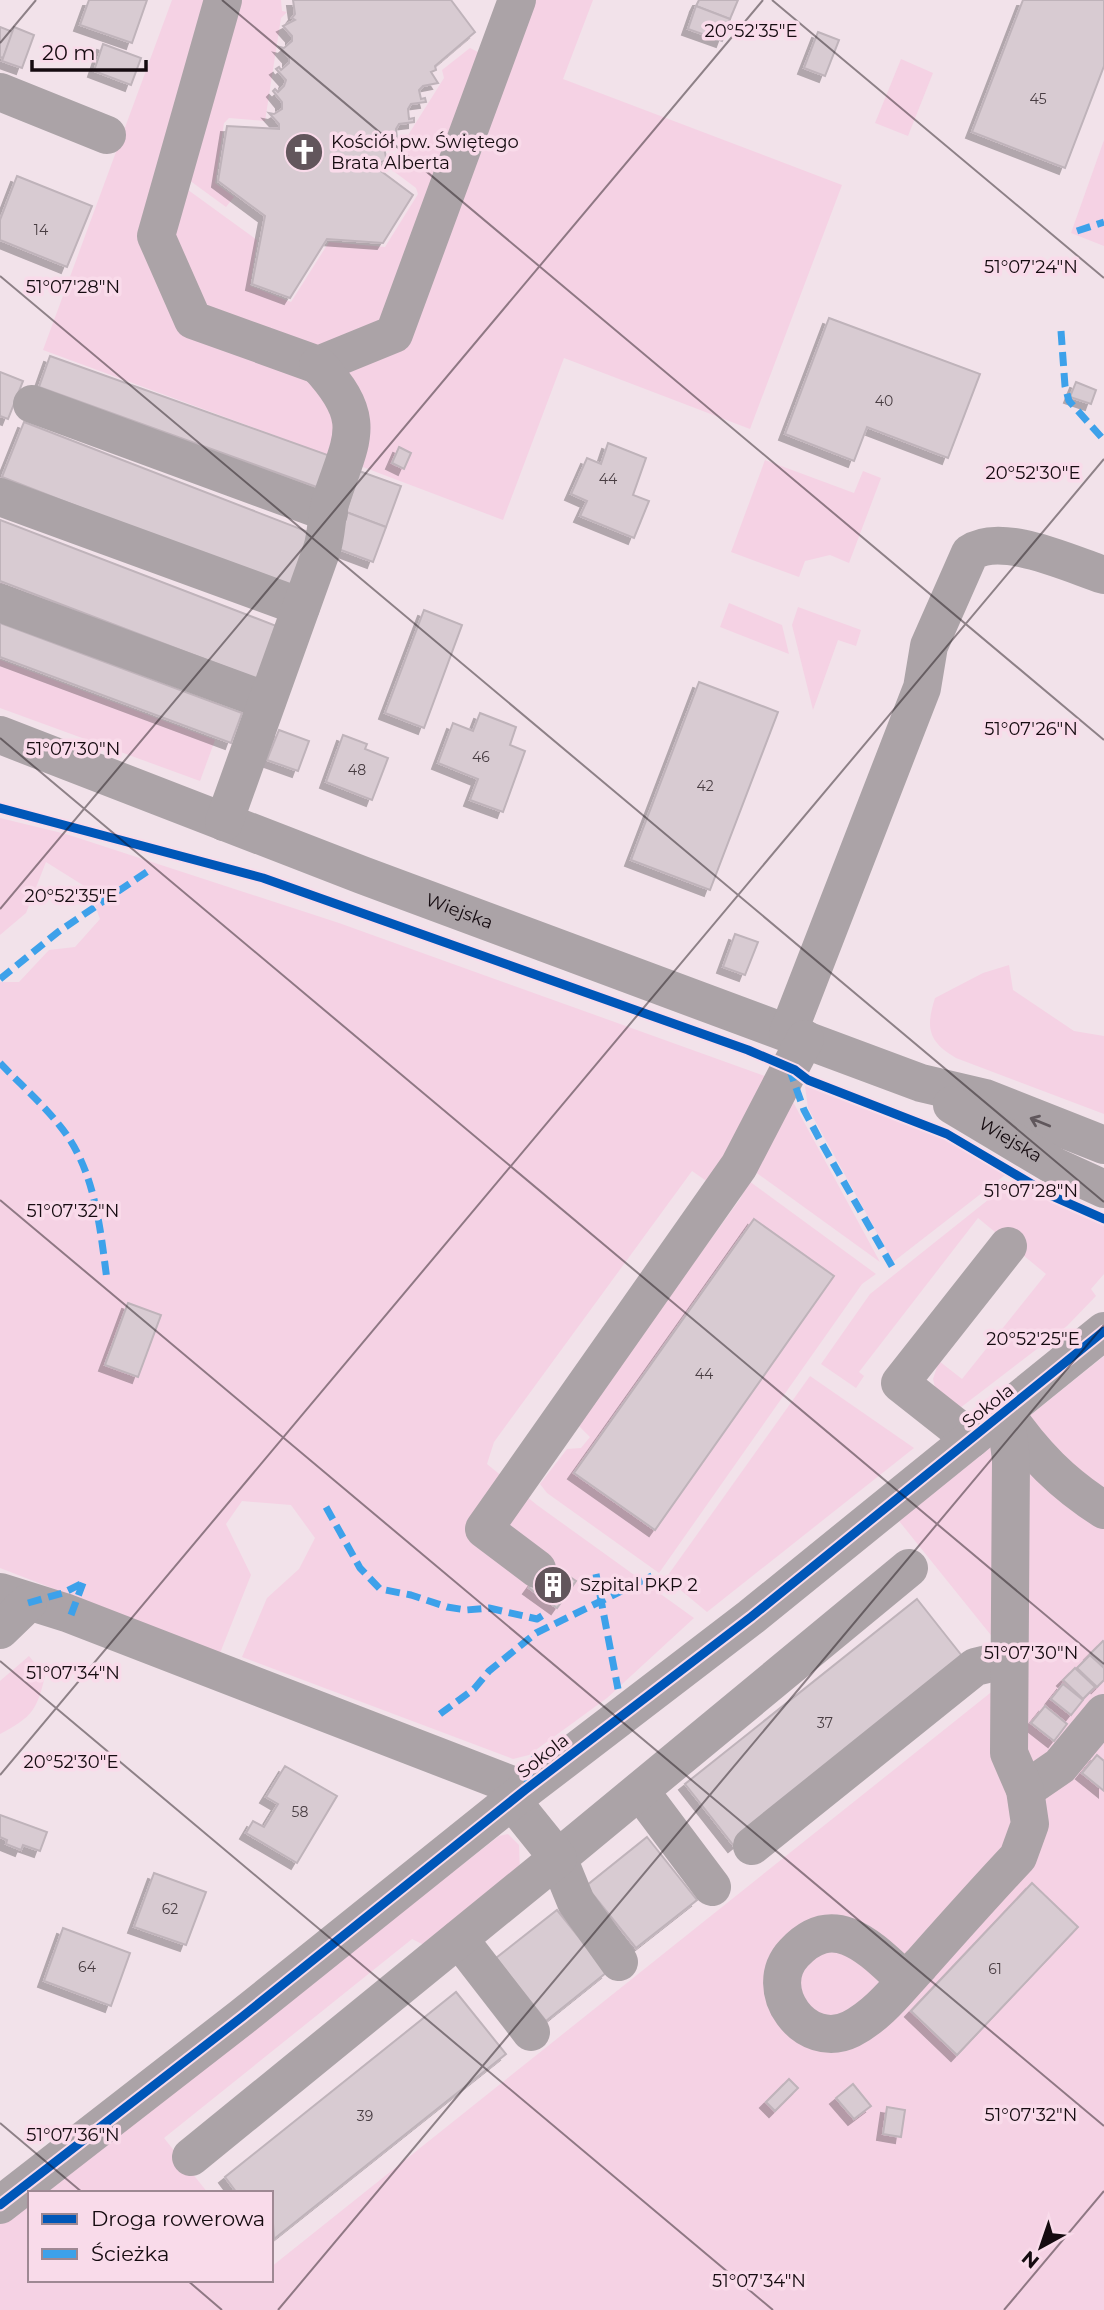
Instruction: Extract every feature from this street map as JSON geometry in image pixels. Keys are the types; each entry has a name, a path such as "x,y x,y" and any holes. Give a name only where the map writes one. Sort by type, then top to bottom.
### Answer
{"street":[{"path":"223,0 156,236 193,320 318,365 342,394 350,410 353,427 352,443 329,513 325,539 224,822"},
{"path":"318,365 394,334 517,0"},
{"path":"0,92 107,135"},
{"path":"32,404 329,513"},
{"path":"0,497 301,607"},
{"path":"537,1569 484,1529 739,1166 797,1036 922,688 929,646 971,544 1003,545 1104,575"},
{"path":"0,603 267,701"},
{"name":"Wiejska","path":"0,735 224,822 921,1083 985,1098 1104,1145"},
{"name":"Wiejska","path":"921,1083 972,1119 1056,1167 1104,1189"},
{"path":"971,1439 900,1383 1008,1246"},
{"name":"Sokola","path":"0,2205 242,2017 518,1796 751,1617 1104,1331"},
{"path":"1005,1412 1038,1458 1084,1498 1104,1510"},
{"path":"905,1980 1018,1857 1030,1824 1025,1790 1009,1753 1011,1459 1005,1412"},
{"path":"191,2157 909,1568"},
{"path":"0,1630 14,1597 71,1615 518,1796 558,1858 576,1902 619,1962"},
{"path":"752,1846 975,1667 1008,1659"},
{"path":"1025,1790 1060,1766 1104,1713"},
{"path":"640,1790 712,1887"},
{"path":"459,1939 531,2032"}],"shaded area":[{"path":"172,0 209,0 144,232 181,329 320,379 343,411 336,458 43,350"},
{"path":"236,0 281,0 282,11 287,12 281,18 265,121 229,118 224,123 215,183 234,197 226,207 189,180"},
{"path":"526,0 593,0 563,79 842,185 750,429 564,358 503,520 355,464 338,371 395,345"},
{"path":"470,48 480,53 381,325 318,356 204,315 167,242 184,187 257,240 250,286 291,302 329,242 385,247 418,194 416,188 388,167 444,78 442,70"},
{"path":"901,59 933,73 908,136 875,123"},
{"path":"1104,140 1104,246 1071,233"},
{"path":"765,460 854,493 863,471 881,478 849,563 830,555 805,561 799,577 731,552"},
{"path":"729,603 782,625 789,654 720,627"},
{"path":"798,607 861,630 856,646 838,640 813,710 792,625"},
{"path":"0,660 215,740 200,781 0,708"},
{"path":"0,818 66,834 339,923 765,1076 715,1187 692,1171 494,1442 487,1464 537,1505 694,1618 607,1698 529,1755 513,1759 242,1657 267,1598 299,1569 315,1538 291,1505 242,1501 226,1524 251,1575 220,1653 0,1568 0,982 19,982 49,950 75,947 100,919 89,889 46,862 26,913 0,935"},
{"path":"1009,965 1013,990 1074,1031 1104,1036 1104,1114 956,1058 934,1039 930,1017 935,998 983,973"},
{"path":"805,1086 945,1140 1005,1175 893,1262 808,1108"},
{"path":"792,1100 880,1262 754,1171"},
{"path":"1013,1180 1059,1206 1104,1226 1104,1274 1091,1289 1096,1296 1067,1326 960,1408 936,1392 933,1379 939,1361 962,1379 1046,1274 978,1218 859,1372 864,1376 856,1388 821,1364 870,1294"},
{"path":"749,1181 876,1274 862,1284 659,1573 547,1493 540,1484 567,1449 581,1448 590,1437 577,1424 740,1199"},
{"path":"1104,1356 1104,2310 0,2310 0,2224 28,2203 28,2282 273,2282 273,2265 1019,1670 899,1521"},
{"path":"810,1376 914,1448 707,1612 666,1578"},
{"path":"29,1656 45,1676 39,1697 26,1717 0,1734 0,1681"},
{"path":"508,1834 519,1845 520,1873 424,1945 412,1939 164,2138 206,2191 44,2191 499,1836"}],"building":[{"path":"89,0 147,0 132,43 80,25"},
{"name":"Kościół pw. Świętego Brata Alberta","path":"293,0 451,0 475,32 435,66 436,70 431,72 438,83 423,86 419,90 421,99 425,98 426,102 411,104 408,109 409,119 414,118 414,122 399,124 396,129 397,138 401,141 387,142 384,148 386,157 390,159 373,165 413,195 383,243 327,239 290,298 252,284 265,216 218,181 227,126 279,129 279,124 269,113 274,114 282,109 282,102 273,91 275,89 278,92 286,80 276,69 279,67 281,70 289,63 289,57 280,47 284,48 292,41 292,36 283,26 295,20 292,18 295,14"},
{"path":"699,0 738,0 730,19 696,6"},
{"path":"1023,0 1104,0 1104,66 1065,168 972,132"},
{"path":"696,6 730,19 722,41 688,29"},
{"path":"0,27 13,32 3,58 0,57"},
{"path":"14,27 34,35 22,68 2,61"},
{"path":"818,32 839,40 825,76 804,68"},
{"path":"103,44 141,58 131,85 94,71"},
{"path":"17,176 92,206 67,267 0,240 0,220"},
{"path":"829,318 980,374 948,458 867,427 854,461 785,434"},
{"path":"50,356 336,458 325,490 39,387"},
{"path":"0,372 23,381 8,419 0,416"},
{"path":"1076,382 1096,390 1091,404 1070,397"},
{"path":"24,422 311,533 289,589 2,477"},
{"path":"608,443 646,458 633,495 649,501 634,538 580,516 587,501 571,494 587,458 601,464"},
{"path":"399,447 411,453 404,469 392,463"},
{"path":"359,471 401,486 386,527 346,512"},
{"path":"346,512 386,527 373,562 333,547"},
{"path":"0,520 279,627 259,680 0,581"},
{"path":"424,610 462,625 424,728 385,713"},
{"path":"0,623 242,713 231,743 0,657"},
{"path":"699,682 778,712 710,890 631,860"},
{"path":"480,713 516,727 510,745 525,751 503,812 470,800 478,779 438,763 453,723 473,731"},
{"path":"279,730 309,741 298,771 267,760"},
{"path":"343,735 367,744 365,749 388,758 372,800 326,782"},
{"path":"735,934 758,942 745,975 723,967"},
{"path":"754,1219 834,1276 655,1530 574,1473"},
{"path":"128,1303 161,1315 138,1377 105,1365"},
{"name":"Szpital PKP 2","path":"548,1562 576,1581 557,1608 529,1588"},
{"path":"917,1599 966,1661 734,1846 685,1784"},
{"path":"1104,1642 1104,1667 1090,1654"},
{"path":"1090,1655 1104,1668 1104,1680 1097,1687 1077,1668"},
{"path":"1075,1668 1095,1687 1083,1699 1063,1680"},
{"path":"1063,1684 1083,1700 1071,1715 1051,1699"},
{"path":"1045,1706 1067,1724 1054,1741 1031,1723"},
{"path":"1097,1755 1104,1761 1104,1791 1082,1773"},
{"path":"285,1766 337,1796 297,1863 246,1833 253,1821 264,1827 278,1804 266,1797"},
{"path":"0,1815 47,1832 40,1851 23,1845 21,1850 6,1844 7,1840 0,1837"},
{"path":"647,1837 697,1900 636,1948 586,1886"},
{"path":"154,1873 206,1892 186,1945 134,1927"},
{"path":"1032,1883 1078,1927 957,2055 911,2011"},
{"path":"557,1910 607,1972 546,2021 496,1958"},
{"path":"63,1928 130,1953 111,2006 44,1981"},
{"path":"456,1992 506,2054 274,2239 273,2191 236,2191 225,2177"},
{"path":"789,2079 798,2088 775,2111 766,2102"},
{"path":"853,2084 871,2106 854,2119 836,2098"},
{"path":"887,2107 905,2110 901,2137 883,2134"}],"marked path":[{"path":"1077,231 1104,222"},
{"path":"1061,331 1065,386 1069,401 1104,440"},
{"path":"0,979 58,932 148,871"},
{"path":"0,1063 53,1118 72,1143 81,1161 94,1199 107,1280"},
{"path":"789,1068 804,1110 893,1268"},
{"path":"326,1507 360,1568 380,1589 466,1610 489,1608 537,1619 548,1612"},
{"path":"596,1574 618,1689"},
{"path":"440,1714 474,1689 489,1671 536,1633 652,1576"},
{"path":"28,1603 63,1593 83,1583"},
{"path":"71,1615 83,1583"},
{"path":"526,1787 537,1750"}],"cycle path":[{"path":"0,808 263,878 748,1050 795,1070 808,1080 947,1134 1052,1196 1104,1219"},
{"path":"0,2205 242,2017 525,1790 751,1617 1104,1331"}],"place":[{"name":"Kościół pw. Świętego Brata Alberta","path":"304,152"},
{"name":"Szpital PKP 2","path":"553,1585"}]}
